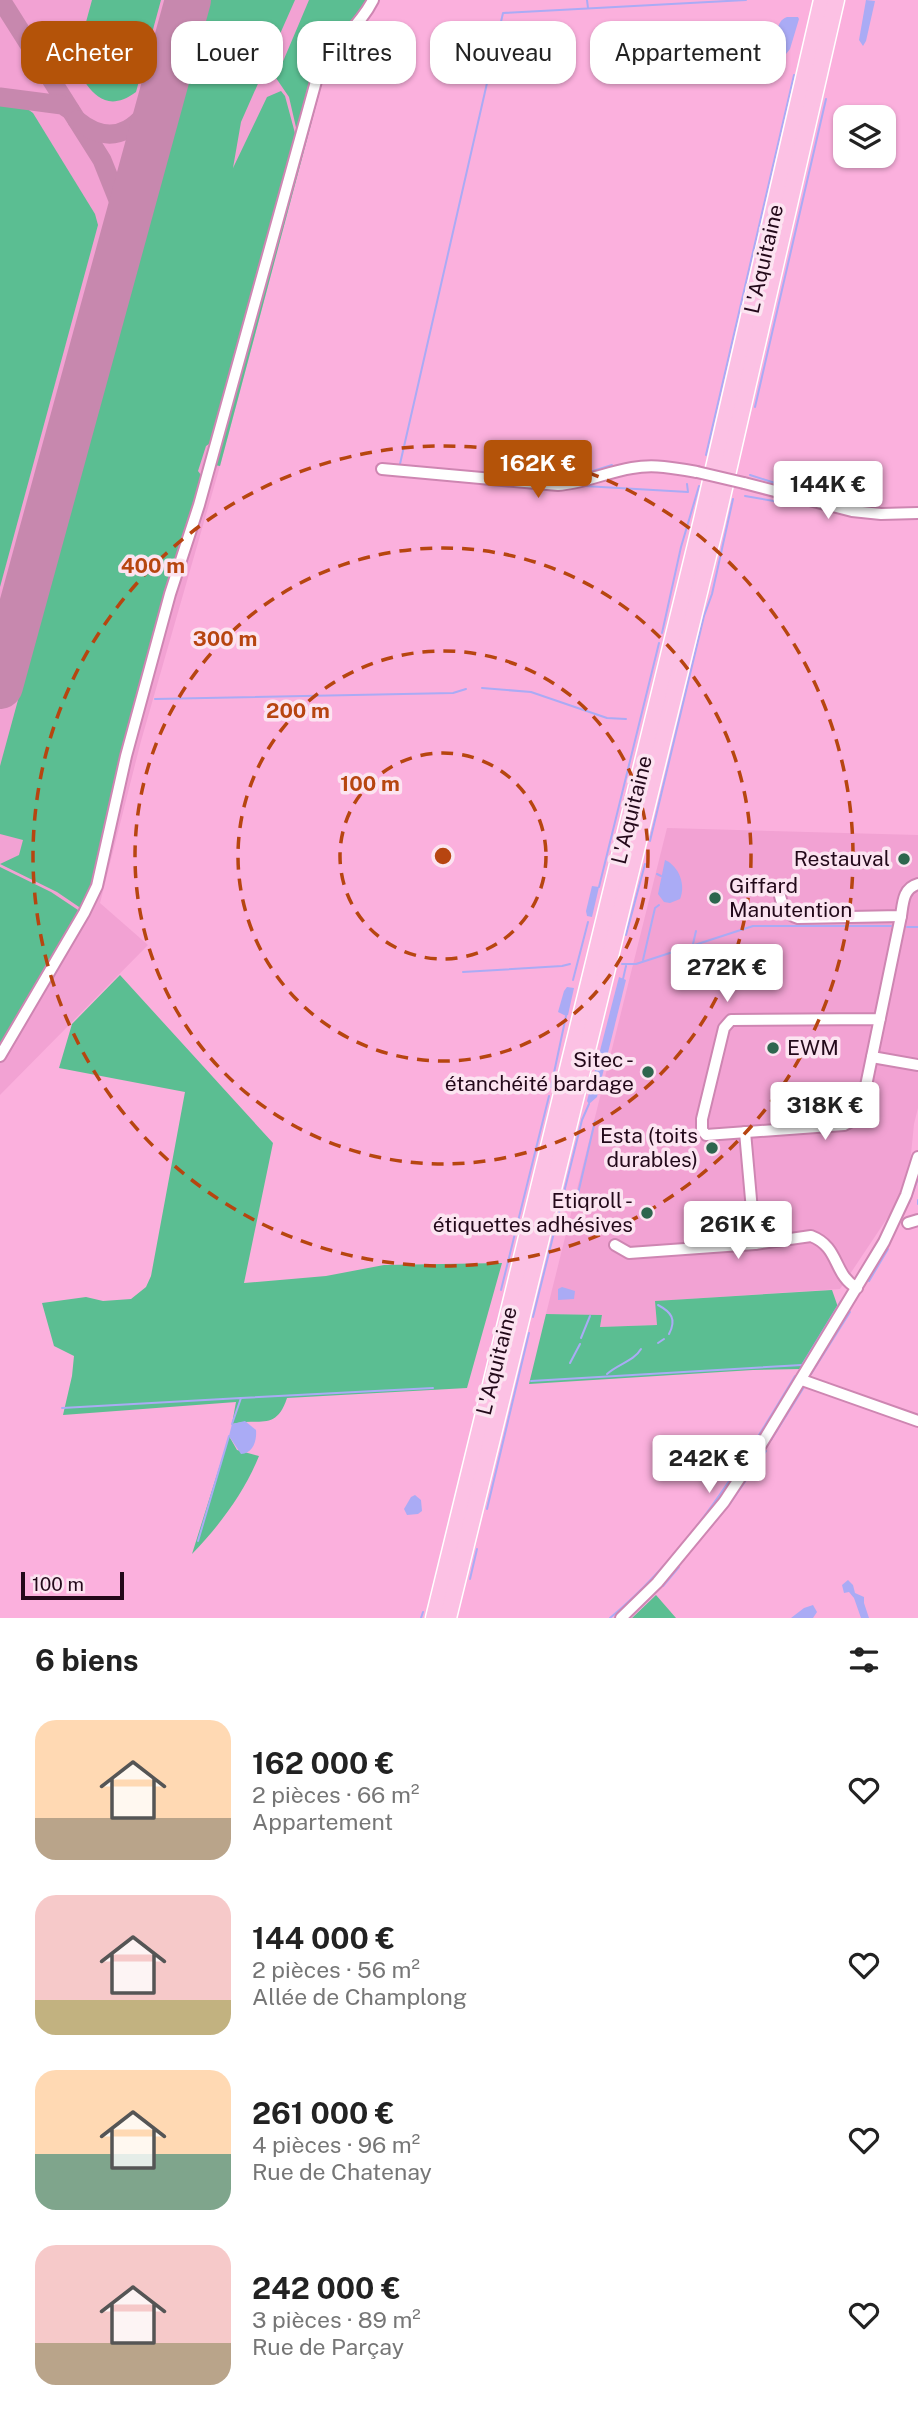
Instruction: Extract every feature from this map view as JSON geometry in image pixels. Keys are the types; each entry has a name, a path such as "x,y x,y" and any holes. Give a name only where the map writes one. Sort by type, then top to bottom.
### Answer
{"highway":[{"name":"L'Aquitaine","path":"434,1618 702,520 822,0"},
{"name":"L'Aquitaine","path":"448,1618 719,510 836,0"}],"street":[{"path":"0,1056 97,886 126,756 167,604 199,505 318,74 324,62 362,18 373,0"},
{"path":"382,469 558,485 639,467 668,467 859,512 918,513"},
{"path":"880,1020 731,1020 724,1028 702,1119 702,1130 706,1135 844,1125 852,1121 861,1110 880,1020 901,916 906,894 909,888 918,884"},
{"path":"780,896 787,911 798,918 901,916"},
{"path":"872,1057 917,1066"},
{"path":"745,1132 755,1244"},
{"path":"621,1618 655,1585 724,1502 802,1380 891,1229 918,1157"},
{"path":"615,1245 629,1253 755,1244 800,1236 814,1237 830,1247 847,1283 857,1288"},
{"path":"802,1380 918,1421"}],"shaded area":[{"path":"0,0 379,0 367,21 297,21 297,84 322,84 220,466 141,741 100,903 148,945 0,1095"},
{"path":"667,828 918,835 918,1108 910,1164 894,1208 840,1289 656,1301 657,1325 600,1327 602,1315 546,1314"}],"green space":[{"path":"92,0 161,0 155,21 86,21"},
{"path":"209,0 295,0 283,27 283,21 203,21"},
{"path":"309,0 371,0 355,21 300,21"},
{"path":"374,0 379,0 367,21 359,21"},
{"path":"297,28 297,84 316,84 298,136 289,97 280,84 283,84 283,61"},
{"path":"86,84 138,84 136,92 123,99 102,99"},
{"path":"186,84 258,84 241,122 233,168 267,97 281,91 285,96 296,137 215,440 206,446 198,471 204,479 96,876 82,909 57,892 0,864 19,855 23,840 0,834 0,766"},
{"path":"317,84 322,84 220,466 215,465"},
{"path":"0,102 22,105 33,113 95,214 98,225 0,587"},
{"path":"0,867 51,892 81,912 0,1047"},
{"path":"120,975 273,1143 244,1283 326,1276 384,1265 502,1263 467,1388 287,1398 283,1409 272,1419 232,1424 236,1402 63,1415 74,1356 54,1346 42,1303 86,1297 103,1301 131,1299 146,1287 151,1276 185,1092 59,1068 72,1024"},
{"path":"832,1290 839,1310 800,1369 529,1384 546,1314 602,1315 600,1327 657,1325 655,1301"},
{"path":"229,1436 237,1450 259,1456 230,1508 192,1554"},
{"path":"656,1595 676,1618 632,1618"}],"water":[{"path":"866,0 875,1 863,46 859,40"},
{"path":"799,19 786,54 786,21 781,21"},
{"path":"665,860 674,867 682,882 680,899 670,903 664,902 658,894"},
{"path":"592,886 599,887 592,917 587,916 586,911"},
{"path":"619,977 626,980 597,1097 589,1104 587,1101"},
{"path":"567,987 574,988 566,1016 558,1012"},
{"path":"562,1287 575,1291 574,1299 558,1300 558,1289"},
{"path":"245,1421 256,1430 256,1438 251,1449 241,1454 229,1436 232,1424"},
{"path":"415,1495 421,1500 422,1511 407,1515 404,1509"},
{"path":"848,1580 855,1593 864,1597 869,1618 861,1618 854,1598 849,1592 844,1593 842,1585"},
{"path":"813,1605 817,1612 813,1618 791,1618 804,1608"}],"waterway":[{"path":"587,0 588,8"},
{"path":"400,464 503,13 746,0"},
{"path":"706,455 794,75"},
{"path":"755,407 826,99"},
{"path":"574,477 612,465"},
{"path":"750,475 822,498"},
{"path":"584,486 688,492 687,484"},
{"path":"662,633 681,547 699,486"},
{"path":"745,496 797,505"},
{"path":"650,841 733,499"},
{"path":"599,887 659,643"},
{"path":"482,688 531,692 607,718 626,719"},
{"path":"155,699 453,693 466,689"},
{"path":"626,935 645,864"},
{"path":"657,874 661,876"},
{"path":"643,960 655,908 659,905"},
{"path":"573,980 588,922"},
{"path":"622,964 636,964 753,926 891,926"},
{"path":"907,927 918,927"},
{"path":"693,944 696,931"},
{"path":"463,972 570,964"},
{"path":"623,979 626,966"},
{"path":"551,1087 566,1016"},
{"path":"501,1290 549,1096"},
{"path":"533,1317 582,1120 589,1104"},
{"path":"577,1198 595,1121"},
{"path":"909,1203 918,1178"},
{"path":"869,1281 888,1249"},
{"path":"802,1365 841,1301"},
{"path":"658,1305 671,1316 669,1334"},
{"path":"811,1374 850,1312"},
{"path":"581,1338 590,1316"},
{"path":"487,1509 529,1333"},
{"path":"658,1343 664,1339"},
{"path":"570,1363 580,1344"},
{"path":"607,1374 634,1357 641,1349"},
{"path":"531,1381 802,1365"},
{"path":"610,1618 665,1565 713,1505 795,1376"},
{"path":"771,1440 804,1387"},
{"path":"241,1398 433,1388"},
{"path":"62,1408 241,1398 232,1424"},
{"path":"198,1541 229,1436"},
{"path":"708,1530 766,1451"},
{"path":"470,1579 477,1549"},
{"path":"663,1586 679,1567"},
{"path":"629,1618 657,1591"},
{"path":"421,1618 423,1612"}],"taxiway":[{"path":"1,0 102,160 120,205 125,231"},
{"path":"77,120 105,134 117,133 138,122 164,89"},
{"path":"0,97 62,105 70,110"}],"runway":[{"path":"0,686 188,0"}],"place":[{"name":"Restauval","path":"904,859"},
{"name":"Giffard Manutention","path":"715,898"},
{"name":"EWM","path":"773,1048"},
{"name":"Sitec - étanchéité bardage","path":"648,1072"},
{"name":"Esta (toits durables)","path":"712,1148"},
{"name":"Etiqroll - étiquettes adhésives","path":"647,1213"}]}
